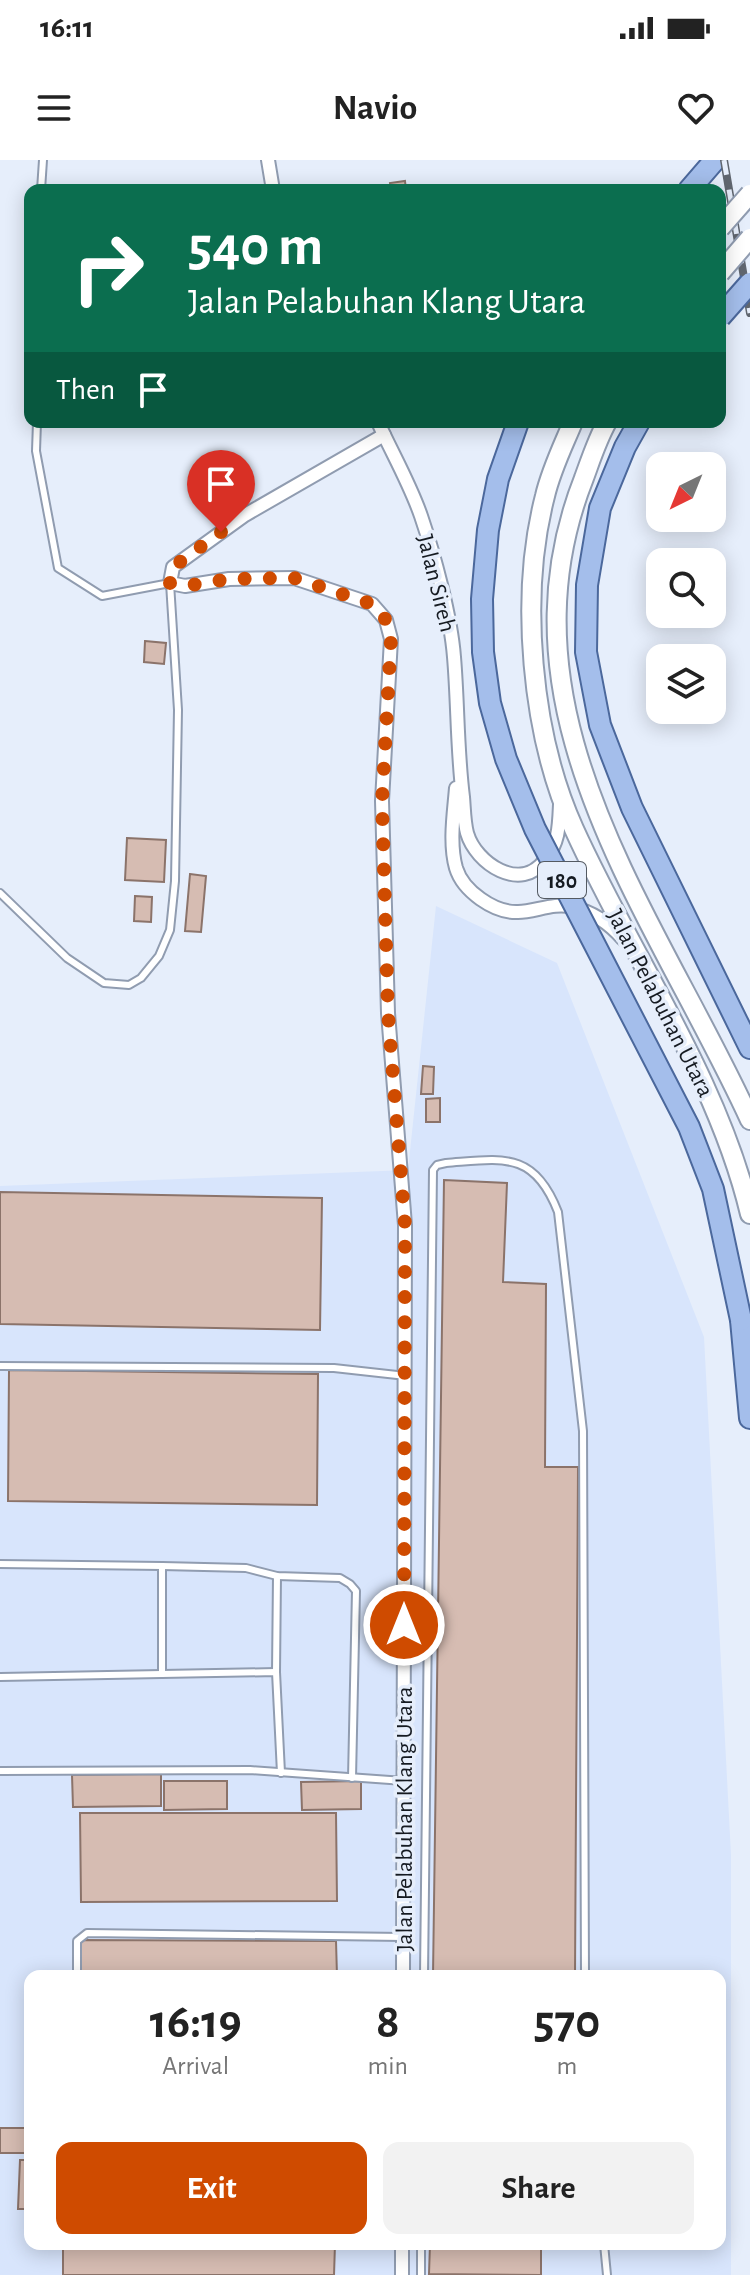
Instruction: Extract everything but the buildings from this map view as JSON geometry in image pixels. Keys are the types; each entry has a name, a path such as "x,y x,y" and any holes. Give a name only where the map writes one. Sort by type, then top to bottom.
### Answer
{"main road":[{"path":"694,184 715,160"},
{"path":"726,221 750,194"},
{"path":"726,266 750,238"},
{"path":"726,310 750,283"},
{"name":"180","path":"516,428 498,479 488,530 482,599 483,652 490,703 506,759 535,829 689,1127 713,1189 741,1320 750,1418"},
{"name":"Jalan Pelabuhan Utara","path":"571,428 545,496 533,570 537,704 560,794 573,828 646,968 716,1115 750,1214"},
{"name":"Jalan Pelabuhan Utara","path":"605,428 573,505 559,567 559,670 569,732 589,796 750,1120"},
{"path":"636,428 600,508 587,585 586,652 600,725 632,808 750,1048"}],"street":[{"path":"268,160 272,184"},
{"name":"Jalan Sireh","path":"381,428 421,515 447,616 454,655 457,753"},
{"path":"170,583 173,567 245,515 384,435"},
{"name":"Jalan Pelabuhan Klang Utara","path":"170,583 185,586 229,579 294,578 372,604 386,620 391,639 382,801 388,1013 405,1225 403,1970"},
{"path":"457,753 467,835 483,862 502,873 521,875 533,872 542,865 557,844 560,794"},
{"path":"457,753 453,838 456,870 475,894 497,909 518,912 570,906 609,922 646,968"},
{"path":"402,2250 402,2275"}],"lane":[{"path":"41,184 43,160"},
{"path":"0,893 67,958 104,983 129,985 141,978 159,956 170,930 175,881 178,710 170,583 102,596 58,568 36,451 37,428"},
{"path":"424,1970 433,1170 437,1165 503,1159 517,1162 543,1183 558,1212 583,1431 585,1970"},
{"path":"0,1366 334,1368 406,1376"},
{"path":"0,1564 246,1568 277,1576 340,1578 350,1584 356,1591 352,1778"},
{"path":"162,1566 162,1674"},
{"path":"277,1576 276,1672 281,1773"},
{"path":"0,1677 276,1672"},
{"path":"0,1771 250,1770 404,1781"},
{"path":"77,1970 77,1941 87,1933 403,1937"},
{"path":"421,2250 421,2275"},
{"path":"605,2250 607,2275"}],"shaded area":[{"path":"436,906 557,963 704,1337 731,1855 731,2275 0,2275 0,1186 408,1170"}],"railway":[{"path":"724,160 750,313"}],"route":[{"path":"221,532 173,567 170,583 185,586 229,579 294,578 372,604 386,620 391,639 382,801 388,1013 405,1225 404,1625"}]}
